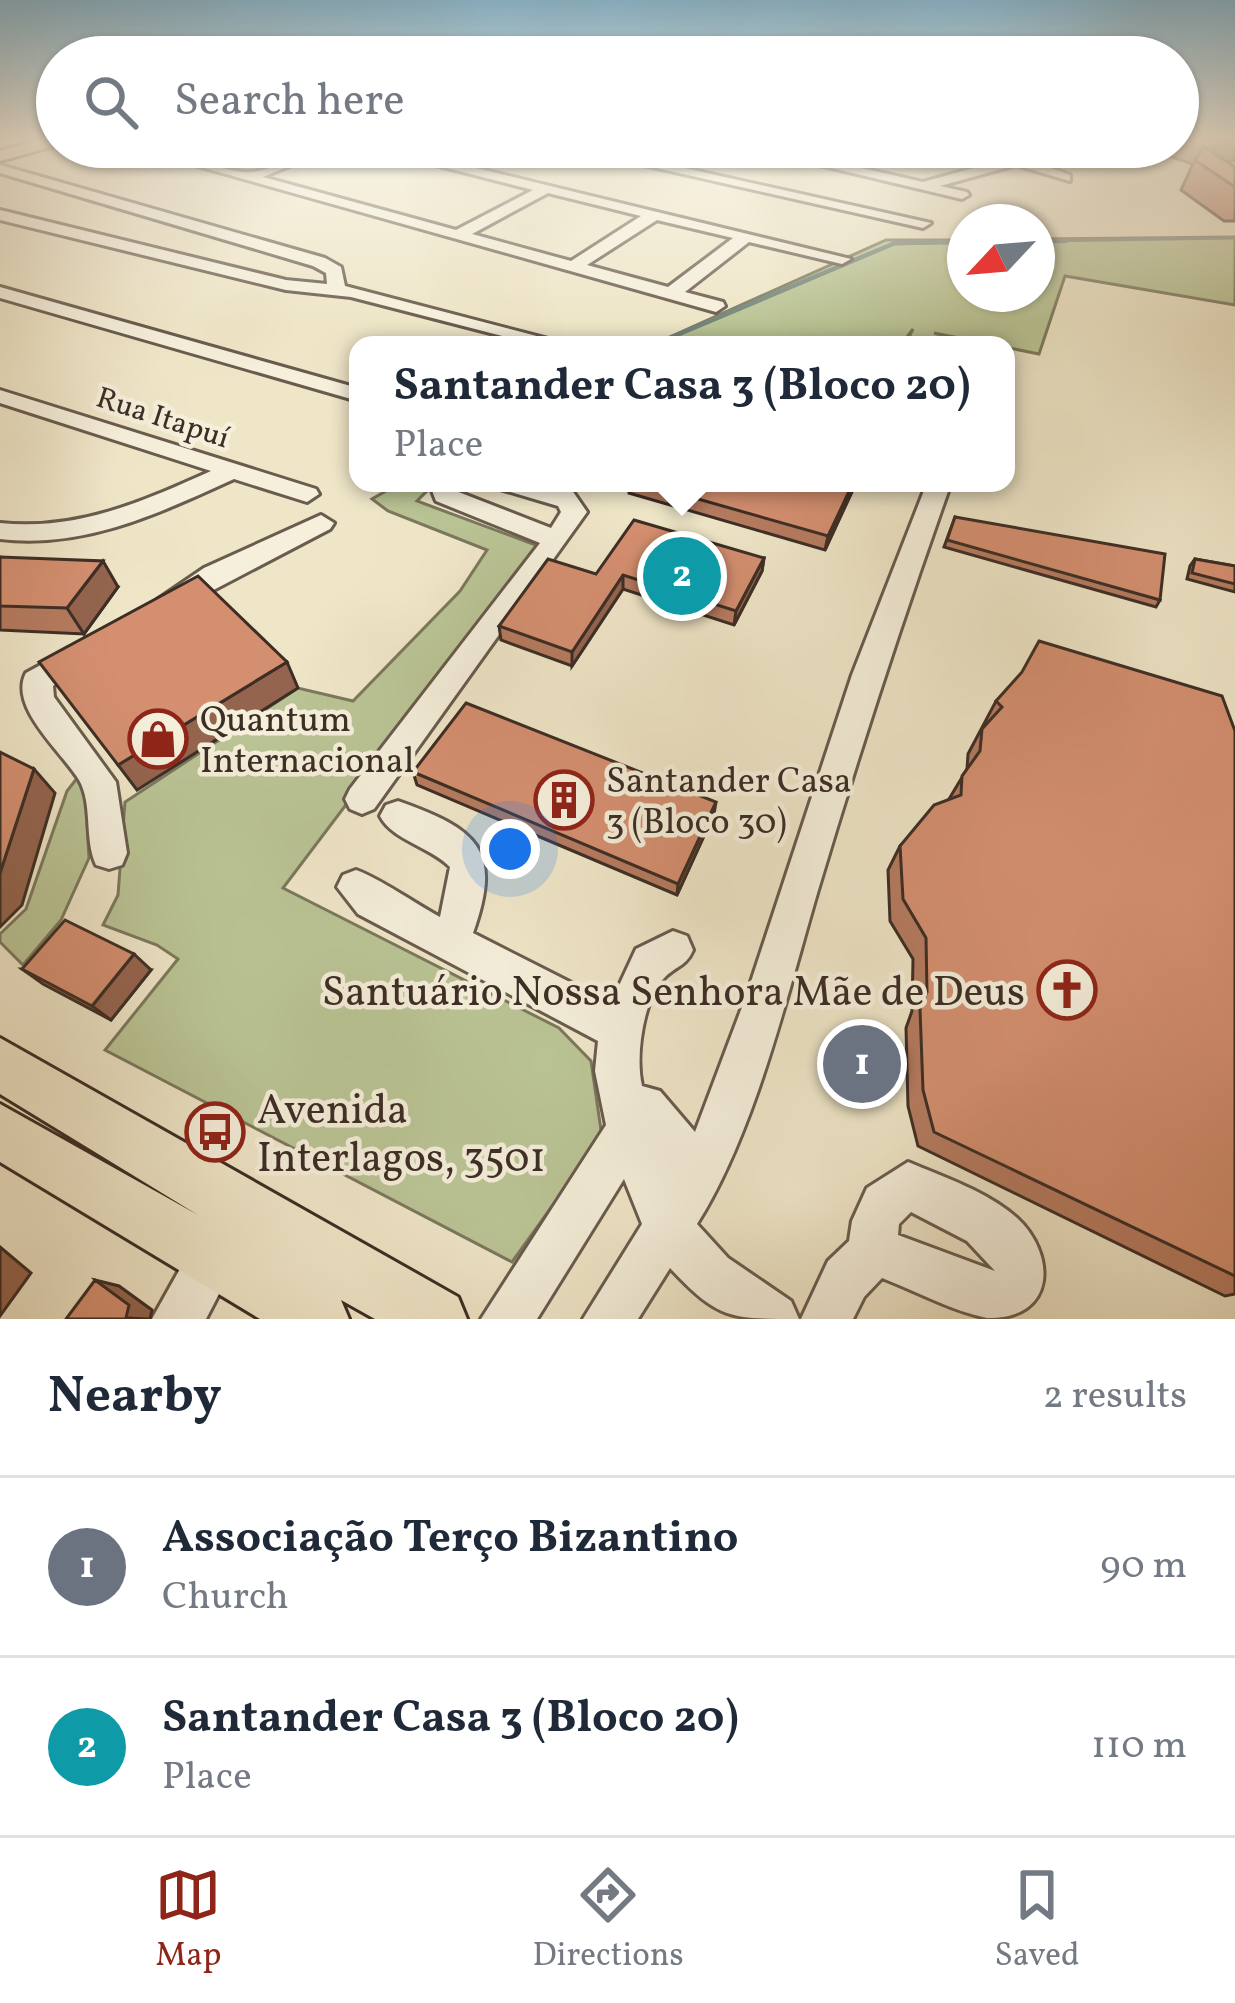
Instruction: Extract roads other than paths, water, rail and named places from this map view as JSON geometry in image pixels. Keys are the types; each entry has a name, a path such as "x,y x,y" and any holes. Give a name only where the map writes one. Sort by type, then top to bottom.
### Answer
{"main road":[{"path":"0,1064 306,1248 436,1319"},
{"path":"0,1131 318,1319"}],"street":[{"path":"132,200 319,262 335,272 336,289"},
{"path":"327,200 716,306"},
{"path":"458,235 525,200"},
{"path":"595,200 842,259"},
{"path":"814,200 923,223"},
{"path":"573,267 655,214"},
{"path":"0,215 286,285 336,289 525,336"},
{"path":"670,294 746,236"},
{"path":"0,292 349,392"},
{"name":"Rua Itapuí","path":"0,396 308,494"},
{"path":"0,531 34,534 110,520 231,471"},
{"path":"444,492 556,540"},
{"path":"362,799 556,540 574,512 563,492"},
{"path":"608,1319 696,1180 714,1143 897,587 935,492"},
{"path":"145,616 214,574 320,523"},
{"path":"105,640 37,681 39,700 99,782 110,853"},
{"path":"398,816 461,848 470,868 469,893 451,942"},
{"path":"356,887 371,901 620,1030"},
{"path":"673,950 650,963 620,1030 617,1071 630,1134 666,1225 710,1276 773,1319"},
{"path":"507,1319 644,1107 673,1136 696,1180"},
{"path":"827,1319 846,1279 874,1251"},
{"path":"178,1319 212,1259"}],"waterway":[{"path":"1066,241 1037,241 1235,238"},
{"path":"674,336 895,243 965,242 894,244"}],"place":[{"name":"Santander Casa 3 (Bloco 20)","path":"682,576"},
{"name":"Quantum Internacional","path":"158,739"},
{"name":"Santander Casa 3 (Bloco 30)","path":"564,800"},
{"name":"Santuário Nossa Senhora Mãe de Deus","path":"1067,990"},
{"name":"Associação Terço Bizantino","path":"862,1064"},
{"name":"Avenida Interlagos, 3501","path":"215,1132"}]}
